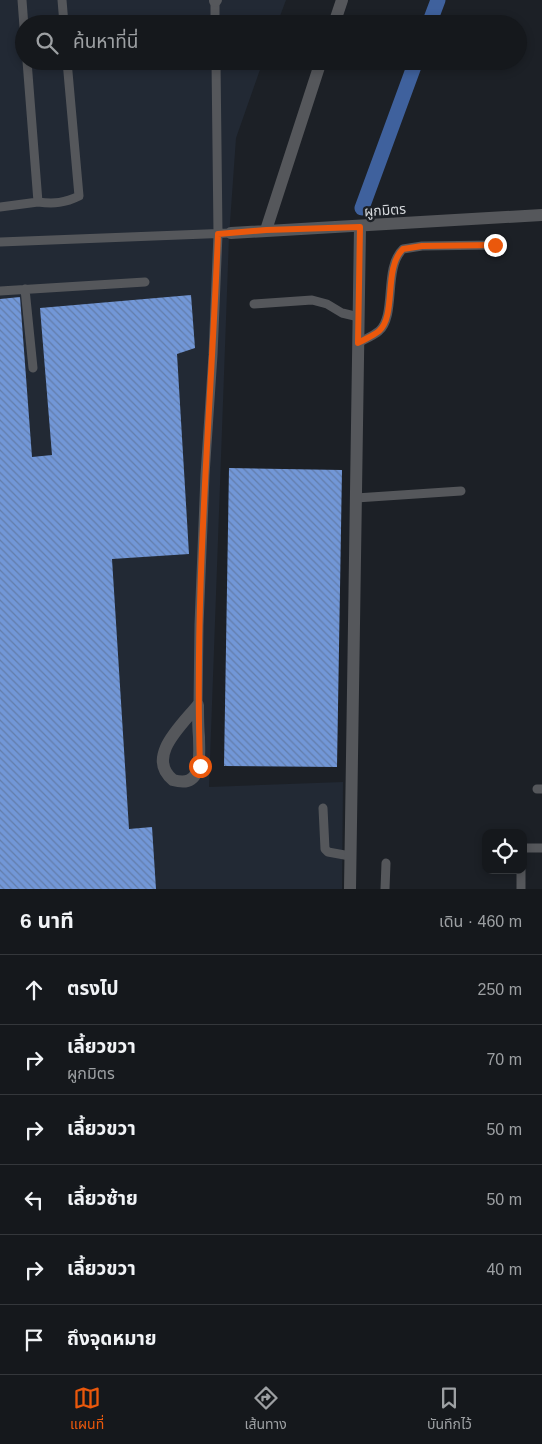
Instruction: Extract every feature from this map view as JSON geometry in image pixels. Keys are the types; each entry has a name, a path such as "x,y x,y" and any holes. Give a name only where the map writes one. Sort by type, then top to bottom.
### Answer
{"street":[{"path":"337,15 342,0"},
{"path":"266,230 318,70"},
{"name":"ผูกมิตร","path":"224,234 542,215"},
{"path":"350,889 360,227"},
{"path":"198,705 200,766 193,778 186,781 173,780 164,771 162,756 177,730 198,705"}],"lane":[{"path":"22,0 23,15"},
{"path":"62,0 63,15"},
{"path":"215,0 215,15"},
{"path":"28,70 38,202"},
{"path":"0,207 38,202 66,202 79,196 69,70"},
{"path":"198,705 199,616 205,475 224,234 216,70"},
{"path":"0,242 224,234"},
{"path":"358,343 380,330 386,319 395,264 398,254 403,249 422,246 495,245"},
{"path":"0,291 145,282"},
{"path":"25,289 33,368"},
{"path":"254,304 312,300 327,304 342,313 359,317"},
{"path":"356,498 461,491"},
{"path":"323,808 325,849 328,852 350,856"},
{"path":"527,848 542,848"},
{"path":"385,889 386,863"},
{"path":"520,889 522,874"}],"shaded area":[{"path":"0,0 286,0 280,15 15,15 15,70 260,70 236,138 229,237 209,787 343,782 342,889 0,889"}],"building":[{"path":"191,295 195,348 177,354 189,554 112,559 129,829 152,827 156,889 0,889 0,299 20,297 32,457 52,455 40,308"},
{"path":"229,468 342,470 337,767 224,766"}],"waterway":[{"path":"432,15 438,0"},
{"path":"362,208 413,70"}],"route":[{"path":"200,766 198,625 218,234 266,230 360,227 358,343 380,330 386,319 396,257 403,249 422,246 495,245"}]}
